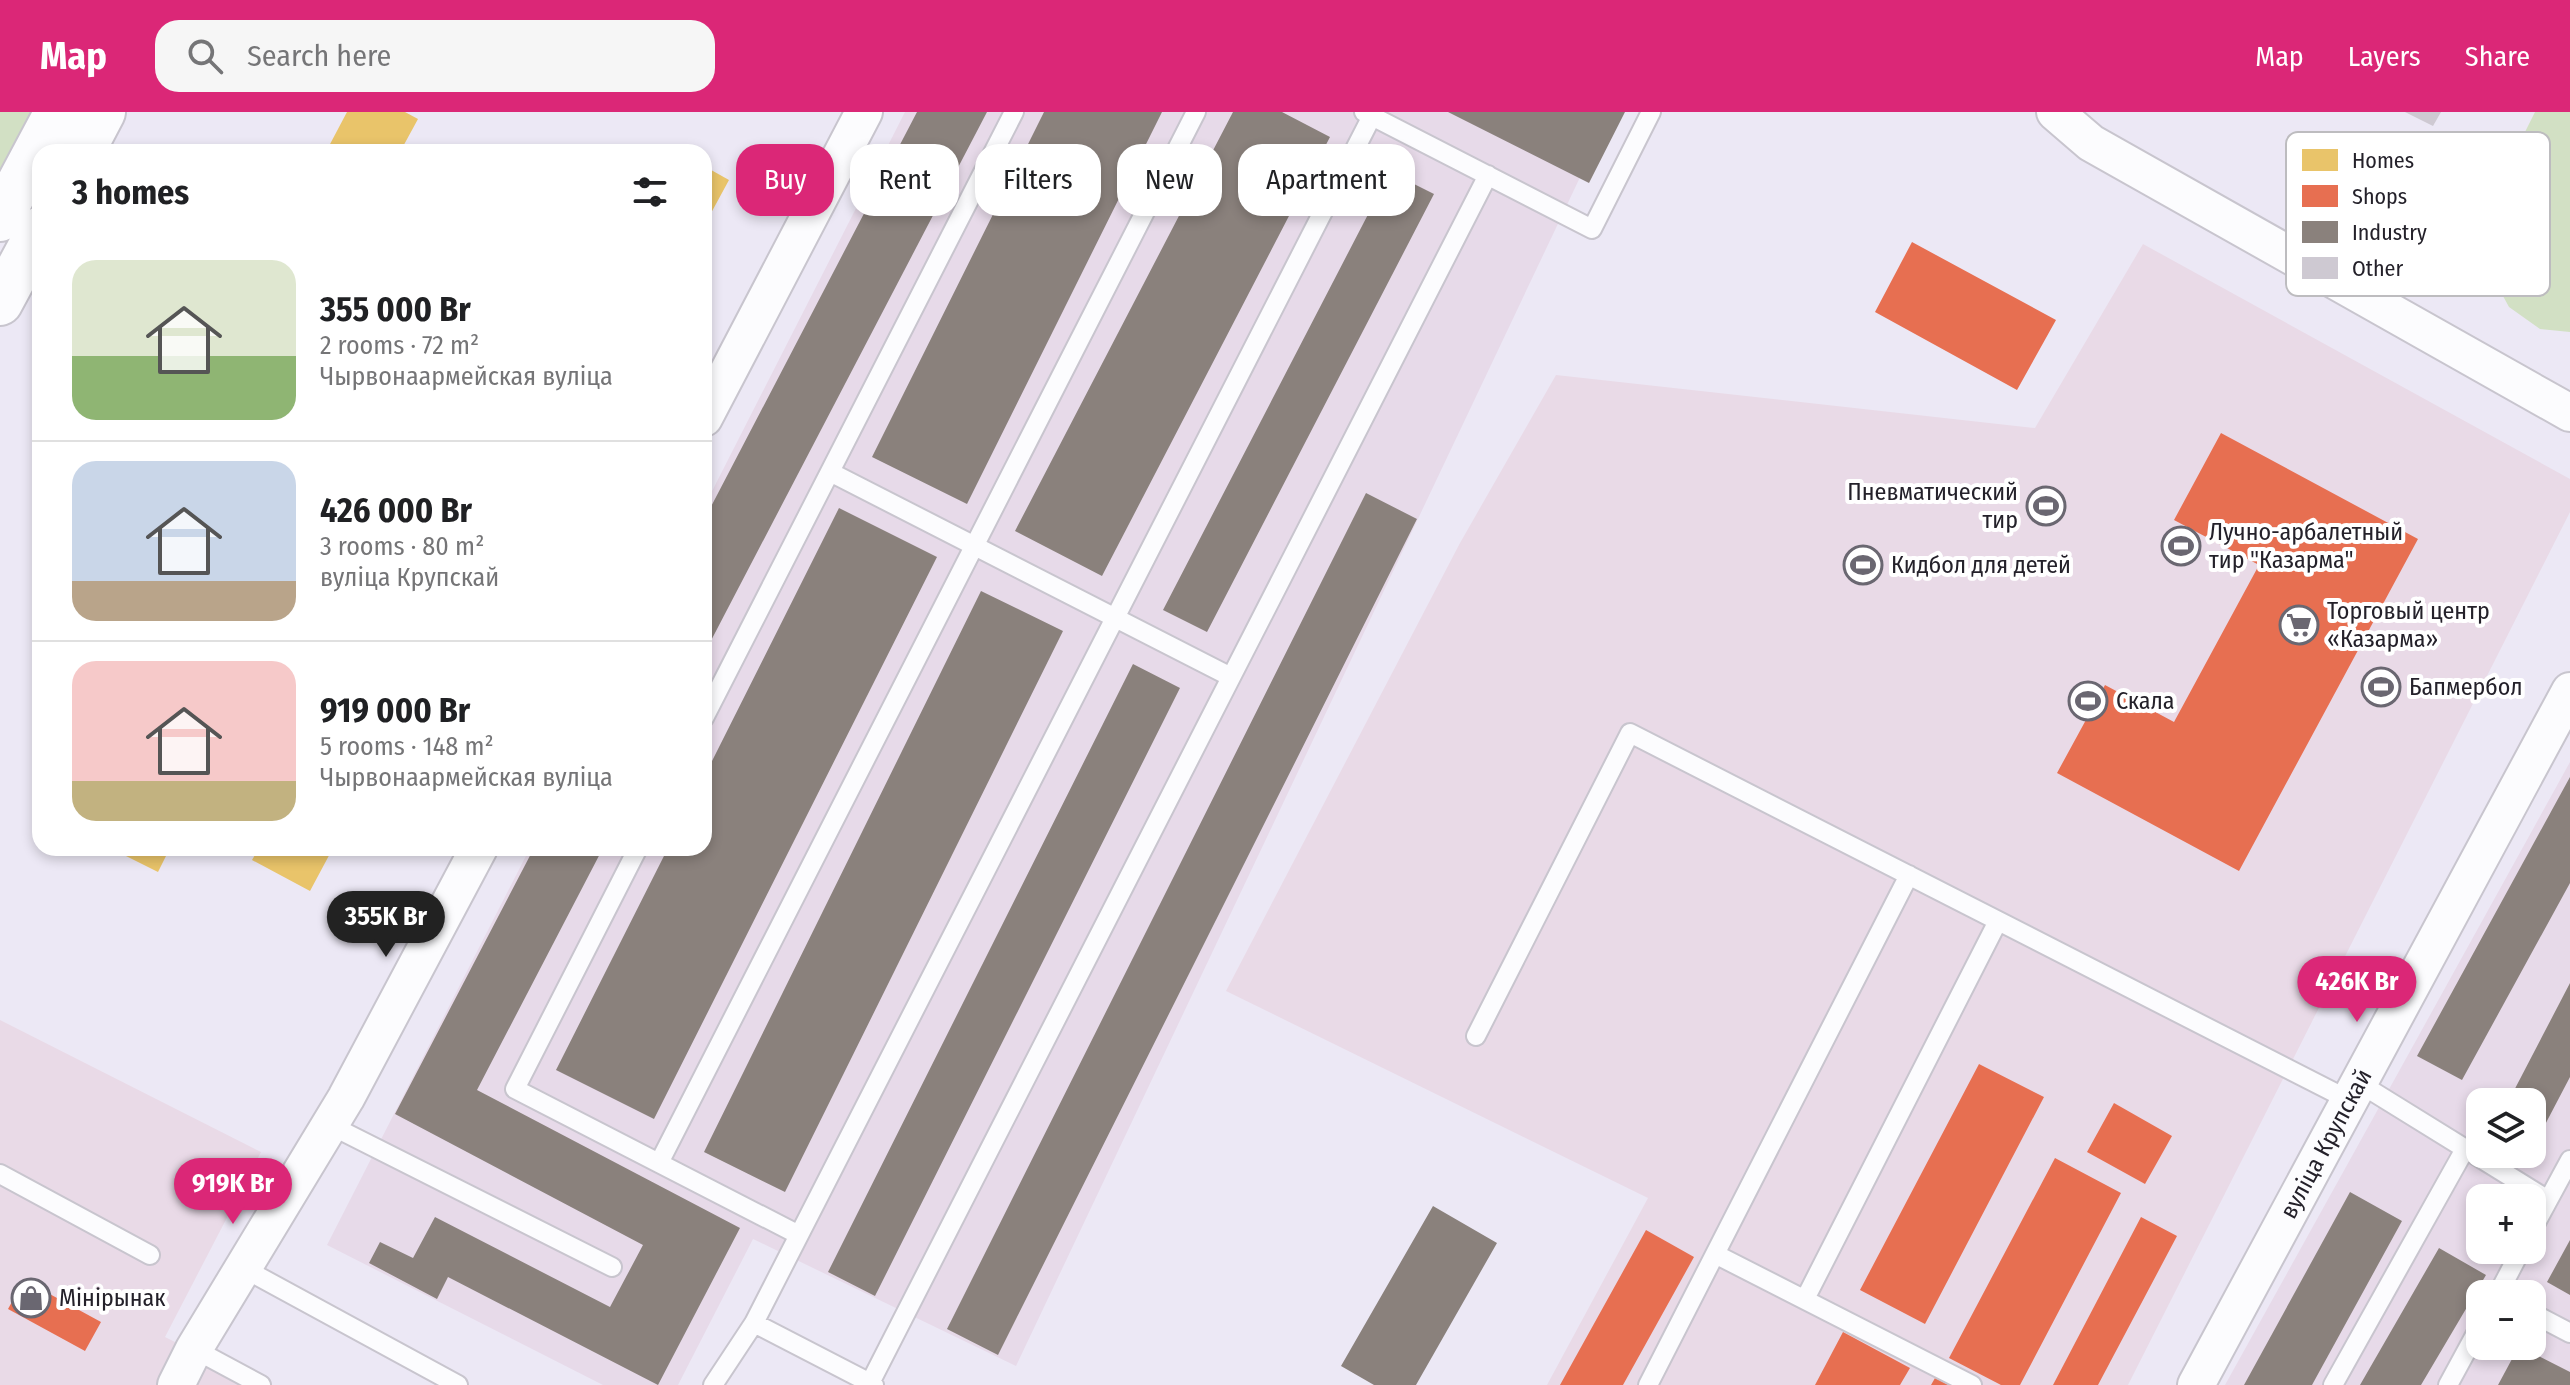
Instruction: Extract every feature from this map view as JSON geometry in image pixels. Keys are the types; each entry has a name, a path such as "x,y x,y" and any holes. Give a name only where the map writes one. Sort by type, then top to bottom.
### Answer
{"main road":[{"path":"40,144 57,112"},
{"path":"86,144 103,112"},
{"path":"0,219 32,159"},
{"path":"0,303 32,244"}],"street":[{"path":"712,403 864,112"},
{"path":"2055,112 2091,143 2286,253"},
{"path":"2362,296 2570,413"},
{"name":"вуліца Крупскай","path":"2196,1385 2568,701"},
{"path":"176,1385 194,1349 346,1098 475,856"}],"lane":[{"path":"712,702 1014,112"},
{"path":"659,1163 1196,112"},
{"path":"713,1385 754,1323 1368,114 1592,229 1651,112"},
{"path":"754,1323 872,1384 1488,175"},
{"path":"830,472 1231,677"},
{"path":"1476,1036 1630,733 1998,921 2354,1092 2465,1149 2548,1200"},
{"path":"634,856 515,1089 799,1235"},
{"path":"1648,1385 1909,875"},
{"path":"1805,1299 1998,921"},
{"path":"330,1125 612,1267"},
{"path":"2333,1385 2465,1149"},
{"path":"2546,1204 2570,1160"},
{"path":"0,1174 150,1255"},
{"path":"1715,1254 1972,1385"},
{"path":"243,1268 458,1385"},
{"path":"2546,1320 2570,1333"},
{"path":"194,1349 261,1385"},
{"path":"2448,1385 2466,1352"}],"shaded area":[{"path":"905,112 1611,112 1016,1366 753,1239 678,1385 603,1385 327,1245 526,856 712,856 712,491 852,216 959,216 959,144 889,144"},
{"path":"2143,244 2570,479 2570,512 2128,1385 1547,1385 1648,1198 1226,991 1460,543 1556,375 2035,428"},
{"path":"2570,762 2570,1385 2225,1385"},
{"path":"0,1020 261,1152 165,1337 261,1385 0,1385"}],"green space":[{"path":"0,112 52,112 35,144 32,144 0,209"},
{"path":"2535,112 2570,112 2570,332 2540,329 2509,307 2503,296 2550,296 2550,132 2525,132"}],"building: Homes":[{"path":"347,112 405,112 418,119 404,144 330,144"},
{"path":"712,170 729,180 712,211"},
{"path":"126,856 166,856 158,872"},
{"path":"254,856 329,856 310,891 252,860"}],"building: Shops":[{"path":"1912,242 2056,320 2017,390 1875,312"},
{"name":"Торговый центр «Казарма»","path":"2221,433 2418,539 2239,871 2057,773 2105,685 2174,722 2259,565 2174,520"},
{"path":"1979,1064 2044,1097 1925,1324 1860,1290"},
{"path":"2114,1103 2172,1136 2145,1184 2087,1152"},
{"path":"2055,1158 2121,1193 2020,1385 2001,1385 1949,1358"},
{"path":"2141,1217 2177,1236 2098,1385 2053,1385"},
{"path":"1646,1230 1694,1257 1623,1385 1560,1385"},
{"path":"24,1280 101,1322 85,1351 8,1309"},
{"path":"1843,1332 1910,1368 1900,1385 1815,1385"},
{"path":"1935,1378 1949,1385 1931,1385"}],"building: Industry":[{"path":"917,112 987,112 959,166 959,144 900,144"},
{"path":"1044,112 1162,112 1146,144 1117,144 1117,202 967,504 872,457 992,216 1101,216 1101,144 1028,144"},
{"path":"1233,112 1282,112 1330,137 1326,144 1238,144 1238,216 1289,216 1102,576 1015,531 1179,216 1222,216 1222,144 1216,144"},
{"path":"1448,112 1625,112 1589,183"},
{"path":"1415,184 1434,194 1207,632 1163,610 1367,216 1415,216"},
{"path":"863,216 933,216 712,639 712,505"},
{"path":"1366,493 1417,519 998,1355 947,1329"},
{"path":"839,508 937,557 654,1119 556,1070 664,856 712,856 712,761"},
{"path":"981,591 1063,631 785,1192 704,1152"},
{"path":"1133,664 1180,688 875,1296 828,1272"},
{"path":"2570,777 2570,883 2462,1080 2417,1056"},
{"path":"530,856 599,856 477,1090 740,1228 658,1385 448,1277 437,1299 369,1263 380,1242 413,1258 435,1217 610,1307 643,1245 395,1114"},
{"path":"2570,983 2570,1077 2546,1123 2546,1088 2515,1088"},
{"path":"2350,1192 2402,1221 2312,1385 2244,1385"},
{"path":"1433,1206 1497,1243 1416,1385 1374,1385 1341,1366"},
{"path":"2570,1240 2570,1295 2547,1282"},
{"path":"2439,1248 2486,1275 2483,1280 2466,1280 2466,1309 2421,1385 2360,1385"},
{"path":"2511,1360 2546,1360 2570,1372 2570,1385 2498,1385"}],"building: Other":[{"path":"2405,112 2441,112 2433,126"}],"place":[{"name":"Пневматический тир","path":"2046,506"},
{"name":"Лучно-арбалетный тир \"Казарма\"","path":"2181,546"},
{"name":"Кидбол для детей","path":"1863,565"},
{"name":"Торговый центр «Казарма»","path":"2299,625"},
{"name":"Бапмербол","path":"2381,687"},
{"name":"Скала","path":"2088,701"},
{"name":"Мінірынак","path":"31,1298"}]}
